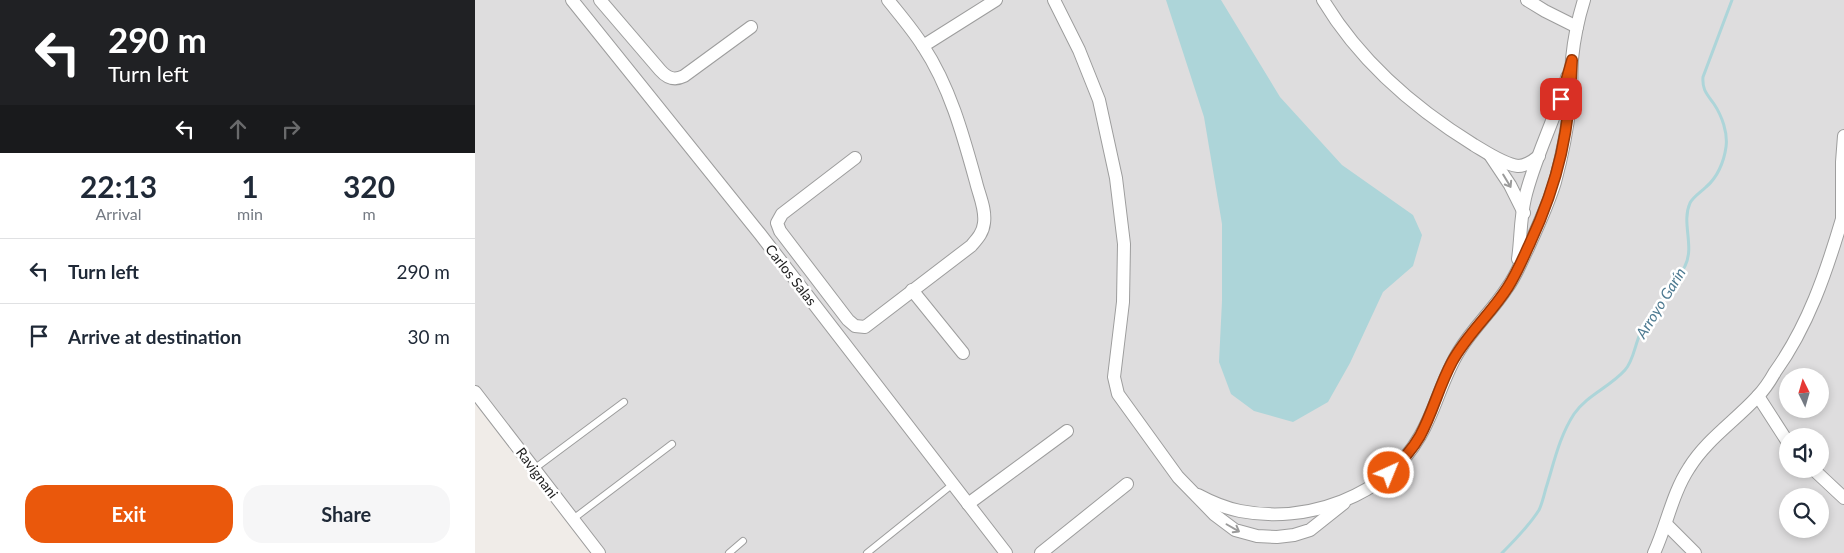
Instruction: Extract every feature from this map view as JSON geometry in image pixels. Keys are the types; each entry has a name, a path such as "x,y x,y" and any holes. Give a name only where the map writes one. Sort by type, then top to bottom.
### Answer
{"street":[{"name":"Carlos Salas","path":"572,0 760,234 1006,553"},
{"path":"600,0 660,70 670,78 684,76 751,27"},
{"path":"855,158 782,214 777,224 780,231 847,320 855,326 865,327 971,246 983,230 984,220 983,209 959,121 948,93 923,46 888,0"},
{"path":"923,46 996,0"},
{"path":"1054,0 1079,50 1099,100 1117,178 1122,222 1124,268 1123,302 1115,366 1116,387 1123,402 1178,477 1222,521 1235,530 1257,536 1277,537 1294,535 1310,530 1347,500 1389,473 1410,451 1427,421 1452,361 1471,333 1497,302 1517,272 1544,212 1564,149 1570,104 1572,60 1577,27 1584,0"},
{"path":"1323,0 1351,40 1419,108 1488,154 1519,166 1531,163 1541,150 1553,140 1564,149"},
{"path":"1527,0 1545,12 1577,27"},
{"path":"1517,272 1523,212 1529,183 1561,99 1572,60"},
{"path":"1654,553 1682,480 1696,457 1758,396 1792,347 1806,320 1843,222 1844,136"},
{"path":"1488,154 1510,185 1523,212 1527,216 1534,218 1544,212"},
{"path":"913,290 963,353"},
{"name":"Ravignani","path":"475,392 599,553"},
{"path":"1758,396 1779,428"},
{"path":"968,504 1067,431"},
{"path":"1823,478 1844,498"},
{"path":"1041,553 1127,484"},
{"path":"1198,495 1217,504 1253,513 1294,513 1347,500"},
{"path":"1253,513 1249,522 1252,531 1257,536"},
{"path":"1294,513 1301,519 1302,524 1301,528 1294,535"},
{"path":"1666,524 1695,553"}],"lane":[{"path":"534,469 624,402"},
{"path":"573,519 672,444"},
{"path":"867,553 953,484"},
{"path":"729,553 743,541"}],"shaded area":[{"path":"475,0 1844,0 1844,553 594,553 475,403"}],"water":[{"path":"1166,0 1221,0 1280,97 1342,165 1413,215 1422,235 1413,266 1383,292 1350,363 1328,402 1293,422 1254,411 1231,394 1219,362 1222,301 1222,224 1204,117"}],"waterway":[{"name":"Arroyo Garín","path":"1502,553 1517,538 1539,510 1554,460 1574,414 1579,407 1625,370 1646,323 1685,266 1689,251 1687,218 1690,203 1713,179 1722,164 1725,153 1726,136 1724,125 1717,109 1705,92 1703,77 1732,0"}],"route":[{"path":"1389,473 1400,463 1420,436 1446,372 1459,349 1508,288 1547,205 1564,149 1570,104 1572,60 1561,99"}]}
